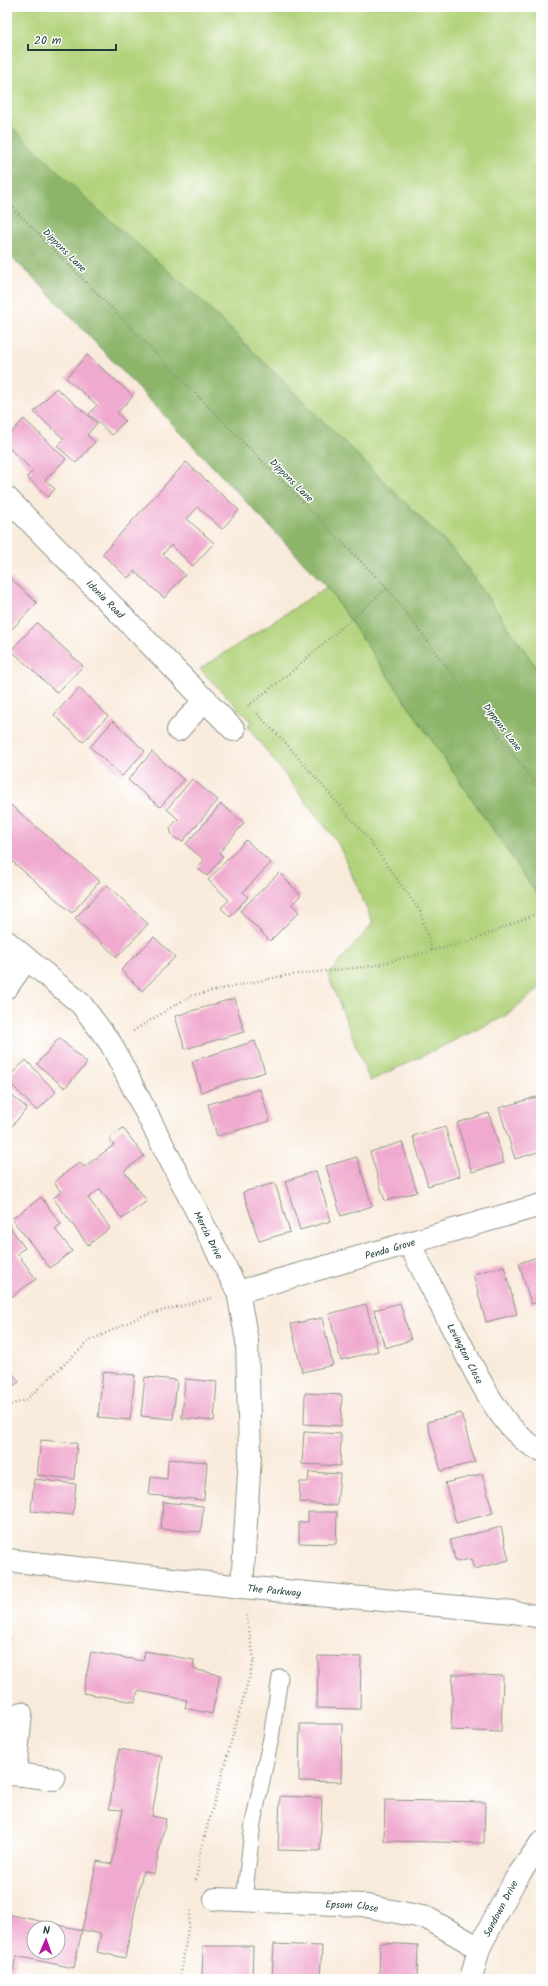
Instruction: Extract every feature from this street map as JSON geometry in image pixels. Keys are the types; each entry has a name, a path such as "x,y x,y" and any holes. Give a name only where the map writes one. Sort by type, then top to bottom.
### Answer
{"street":[{"name":"Idonia Road","path":"7,498 231,725"},
{"path":"178,730 206,699"},
{"name":"Mercia Drive","path":"7,942 26,960 81,1004 111,1044 238,1292 247,1341 250,1456 242,1587"},
{"path":"7,987 26,960"},
{"name":"Penda Grove","path":"238,1292 541,1205"},
{"name":"Levington Close","path":"408,1242 488,1396 509,1426 534,1447 541,1450"},
{"name":"The Parkway","path":"7,1560 242,1587 513,1612 541,1617"},
{"path":"21,1712 11,1774 54,1779"},
{"name":"Sandown Drive","path":"471,1979 479,1948 515,1880 541,1843"},
{"name":"Epsom Close","path":"215,1899 362,1905 427,1918 479,1948"}],"lane":[{"path":"244,1900 254,1823 271,1738 280,1677"}],"path":[{"name":"Dippons Lane","path":"7,202 387,588 541,791"},
{"path":"231,725 248,706 290,673 387,588"},
{"path":"248,706 283,740 367,837 420,911 432,951"},
{"path":"111,1044 190,996 282,976 372,966 471,941 541,912"},
{"path":"7,1406 26,1400 88,1340 142,1316 238,1292"},
{"path":"195,1887 201,1849 254,1660 242,1587"},
{"path":"180,1979 192,1902"}],"green space":[{"path":"7,7 541,7 541,674 458,555 197,296 7,137"},
{"path":"7,122 98,210 197,296 458,555 541,674 541,900 327,587 32,276 7,254"},
{"path":"327,587 541,900 541,987 505,1016 370,1081 328,975 373,923 338,843 248,727 251,722 200,669"}],"building":[{"path":"87,355 133,396 117,413 125,421 112,435 89,414 97,405 66,378"},
{"path":"56,388 97,423 87,435 95,442 76,463 57,446 64,439 34,412"},
{"path":"24,419 66,459 45,480 55,489 48,497 27,477 33,471 7,446 7,437"},
{"path":"186,462 239,510 222,529 198,507 187,519 214,543 193,566 171,545 163,554 185,575 164,598 134,571 128,578 102,554"},
{"path":"7,575 37,603 7,634"},
{"path":"37,623 83,666 57,693 11,650"},
{"path":"79,688 108,716 83,742 54,715"},
{"path":"113,721 145,751 122,776 90,747"},
{"path":"152,752 184,780 160,807 128,780"},
{"path":"192,779 218,800 183,841 176,839 172,835 170,828 178,819 167,809"},
{"path":"7,802 100,881 72,913 7,857"},
{"path":"221,804 244,823 219,853 223,856 207,876 197,868 204,860 186,844"},
{"path":"246,840 271,863 243,892 248,897 230,917 221,908 229,900 208,880"},
{"path":"279,873 301,895 292,904 299,912 270,941 240,911"},
{"path":"107,885 148,924 117,957 75,918"},
{"path":"154,937 175,957 142,991 121,970"},
{"path":"235,998 244,1032 185,1049 175,1016"},
{"path":"59,1038 87,1063 65,1088 37,1064"},
{"path":"255,1041 265,1072 201,1092 192,1061"},
{"path":"26,1060 56,1092 37,1111 7,1080 7,1078"},
{"path":"260,1089 270,1121 217,1136 208,1104"},
{"path":"7,1092 27,1108 7,1132"},
{"path":"536,1097 541,1112 541,1151 515,1159 499,1108"},
{"path":"489,1113 504,1163 472,1172 457,1123"},
{"path":"445,1127 460,1176 428,1186 413,1136"},
{"path":"123,1128 144,1156 124,1171 147,1201 122,1219 100,1189 88,1198 110,1228 88,1245 53,1198 61,1192 54,1182 80,1162 84,1167 114,1145 109,1139"},
{"path":"402,1142 417,1192 385,1201 370,1152"},
{"path":"357,1157 372,1206 341,1216 326,1166"},
{"path":"316,1171 331,1221 300,1230 285,1181"},
{"path":"275,1183 290,1232 259,1241 243,1192"},
{"path":"41,1197 61,1224 55,1229 72,1251 50,1268 12,1219"},
{"path":"7,1223 25,1248 17,1253 36,1279 11,1297 7,1291"},
{"path":"541,1256 541,1301 531,1304 519,1263"},
{"path":"504,1266 517,1314 486,1322 473,1274"},
{"path":"400,1303 411,1340 385,1348 374,1310"},
{"path":"366,1304 378,1351 341,1360 329,1314"},
{"path":"322,1318 333,1365 302,1372 291,1324"},
{"path":"7,1365 19,1382 7,1390"},
{"path":"103,1372 135,1375 130,1420 98,1417"},
{"path":"145,1377 177,1380 173,1419 141,1416"},
{"path":"185,1379 217,1382 214,1421 182,1418"},
{"path":"305,1393 342,1395 341,1426 304,1424"},
{"path":"461,1413 475,1462 441,1471 427,1422"},
{"path":"304,1432 341,1434 340,1466 302,1464"},
{"path":"41,1440 77,1443 74,1479 37,1475"},
{"path":"168,1459 207,1462 204,1500 149,1495 151,1477 167,1479"},
{"path":"309,1472 340,1474 337,1506 299,1502 300,1482 308,1482"},
{"path":"482,1474 493,1513 456,1523 445,1483"},
{"path":"34,1479 76,1484 73,1515 31,1511"},
{"path":"163,1502 203,1506 201,1532 161,1529"},
{"path":"308,1512 337,1512 336,1544 299,1543 299,1522 308,1522"},
{"path":"501,1527 509,1560 474,1569 471,1559 456,1562 450,1540"},
{"path":"7,1636 10,1636 8,1650 7,1650"},
{"path":"145,1651 194,1660 193,1669 220,1675 212,1714 185,1708 187,1700 138,1691 135,1702 83,1693 91,1652 143,1661"},
{"path":"318,1656 361,1657 360,1709 317,1708"},
{"path":"453,1674 503,1676 501,1732 451,1730"},
{"path":"300,1724 342,1724 341,1782 299,1781"},
{"path":"119,1749 162,1756 152,1816 166,1819 154,1874 143,1871 125,1958 97,1952 101,1934 82,1930 97,1861 112,1864 123,1810 109,1809"},
{"path":"280,1796 322,1798 320,1851 278,1850"},
{"path":"385,1800 485,1802 484,1843 384,1841"},
{"path":"7,1914 35,1920 26,1920 26,1958 16,1956 13,1971 7,1970"},
{"path":"66,1927 82,1930 74,1968 35,1960 66,1960"},
{"path":"380,1943 418,1945 417,1979 379,1979"},
{"path":"274,1944 322,1946 320,1979 272,1979"},
{"path":"203,1946 253,1946 252,1979 202,1979"}]}
